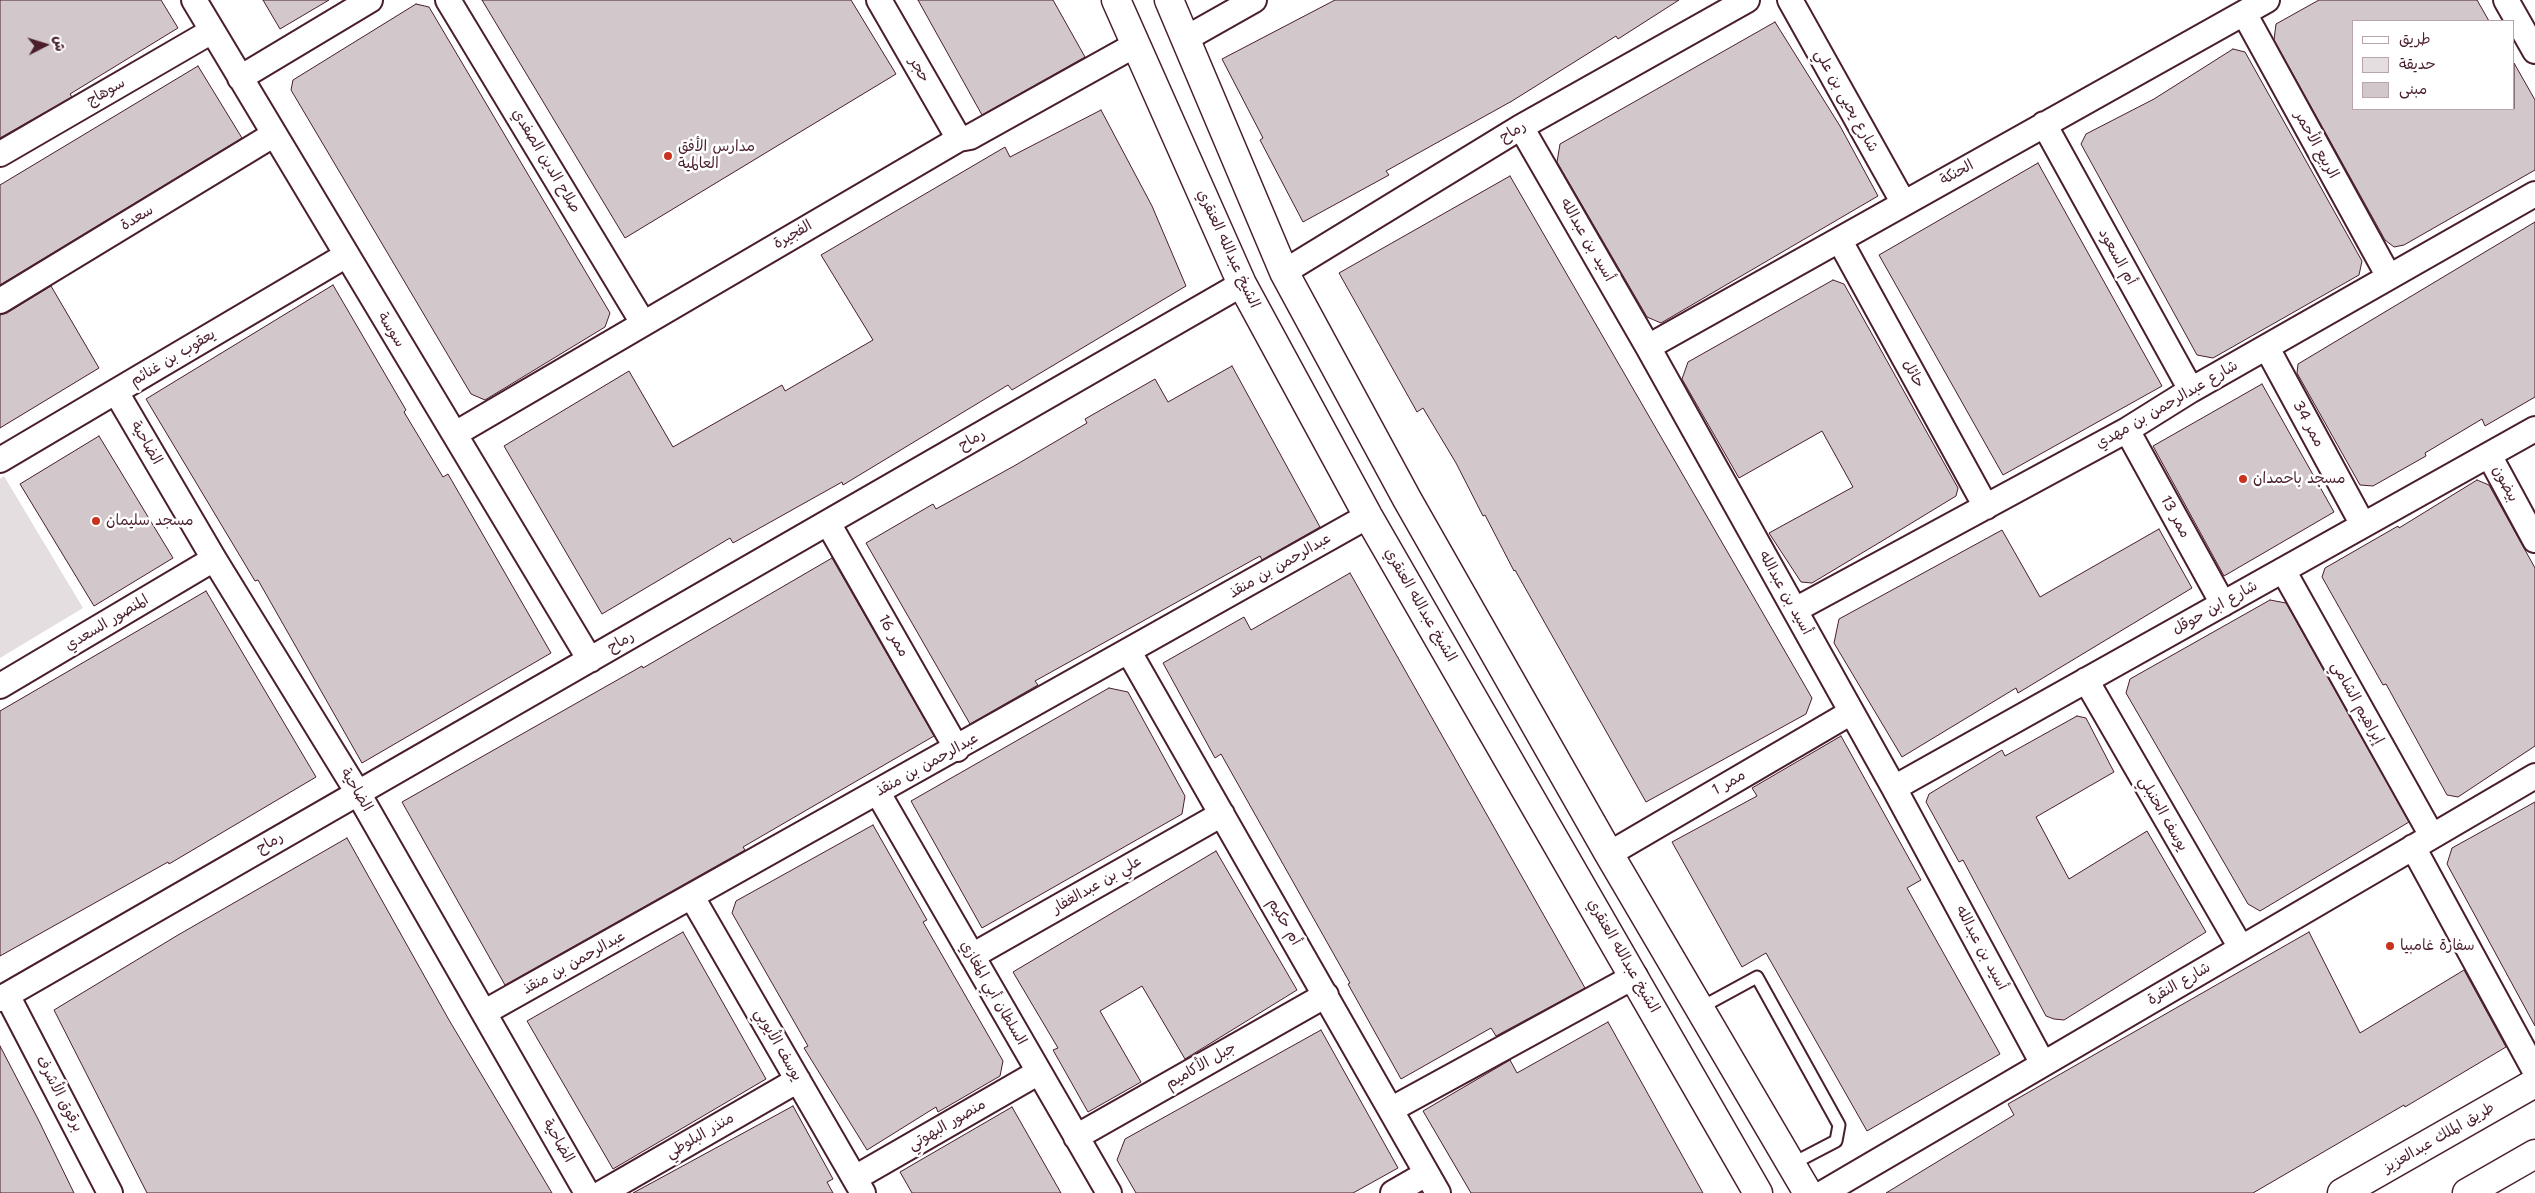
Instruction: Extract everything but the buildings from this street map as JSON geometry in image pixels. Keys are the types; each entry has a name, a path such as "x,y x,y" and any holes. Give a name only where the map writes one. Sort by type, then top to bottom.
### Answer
{"street":[{"name":"سوسة","path":"194,0 345,256 455,434 590,660"},
{"path":"240,78 370,0"},
{"name":"صلاح الدين الصفدي","path":"448,0 643,322"},
{"name":"حجر","path":"879,0 959,139"},
{"name":"الشيخ عبدالله العنقري","path":"1116,0 1242,284 1368,516 1635,976 1758,1193"},
{"path":"1169,0 1284,272 1412,508 1698,1009 1808,1193"},
{"path":"1185,39 1254,0"},
{"name":"رماح","path":"1284,272 1521,127 1747,0"},
{"name":"شارع يحيى بن علي","path":"1790,0 1903,202"},
{"name":"الحنكة","path":"1648,347 1840,241 1903,202 2267,0"},
{"path":"2506,0 2535,51"},
{"name":"الربيع الأحمر","path":"2244,13 2389,277"},
{"name":"سوهاج","path":"0,154 212,31"},
{"name":"الفجيرة","path":"455,434 643,322 959,139 970,137 1136,45"},
{"name":"أم السعود","path":"2044,124 2191,390"},
{"name":"أسيد بن عبدالله","path":"1521,127 1648,347 1795,610 1850,713 1894,788 2043,1064"},
{"name":"سعدة","path":"0,301 273,135"},
{"name":"شارع عبدالرحمن بن مهدي","path":"1795,610 2127,430 2191,390 2535,194"},
{"name":"حائل","path":"1840,241 1986,507"},
{"name":"يعقوب بن غنائم","path":"0,460 345,256"},
{"name":"رماح","path":"3,997 1242,284"},
{"name":"ممر 34","path":"2267,348 2363,526"},
{"name":"الضاحية","path":"116,392 214,559 358,793 587,1193"},
{"name":"شارع ابن حوقل","path":"1894,788 2535,429"},
{"name":"ممر 13","path":"2127,430 2223,604"},
{"name":"بيضون","path":"2489,455 2535,540"},
{"name":"عبدالرحمن بن منقذ","path":"485,1012 957,749 1368,516"},
{"name":"ممر 16","path":"828,522 957,749"},
{"name":"المنصور السعدي","path":"0,686 214,559"},
{"name":"إبراهيم الشامي","path":"2283,570 2423,841 2535,1071"},
{"name":"أم حكيم","path":"1129,652 1392,1109 1432,1184"},
{"name":"يوسف الحنبلي","path":"2086,680 2241,948"},
{"name":"ممر 1","path":"1609,854 1850,713"},
{"name":"شارع النقرة","path":"1823,1193 2535,776"},
{"name":"السلطان أبي المغازي","path":"878,793 1109,1193"},
{"name":"علي بن عبدالغفار","path":"972,956 1222,814"},
{"name":"يوسف الأيوبي","path":"692,897 859,1186"},
{"path":"1392,1109 1635,976"},
{"name":"جبل الأكاميم","path":"1076,1137 1326,994"},
{"name":"برقوق الأشرف","path":"3,997 110,1193"},
{"name":"منصور البهوتي","path":"859,1186 1039,1072"},
{"name":"منذر البلوطي","path":"602,1193 798,1080"},
{"name":"طريق الملك عبدالعزيز","path":"2342,1193 2535,1083"},
{"path":"2467,1193 2535,1154"},
{"path":"1393,1193 1432,1184"}],"lane":[{"path":"1698,1009 1757,977 1839,1125 1836,1141 1790,1164"}],"green space":[{"path":"4,476 83,608 0,658 0,479"}],"place":[{"name":"مدارس الأفق العالمية","path":"668,156"},
{"name":"مسجد باحمدان","path":"2243,479"},
{"name":"مسجد سليمان","path":"96,521"},
{"name":"سفارة غامبيا","path":"2390,946"}]}
